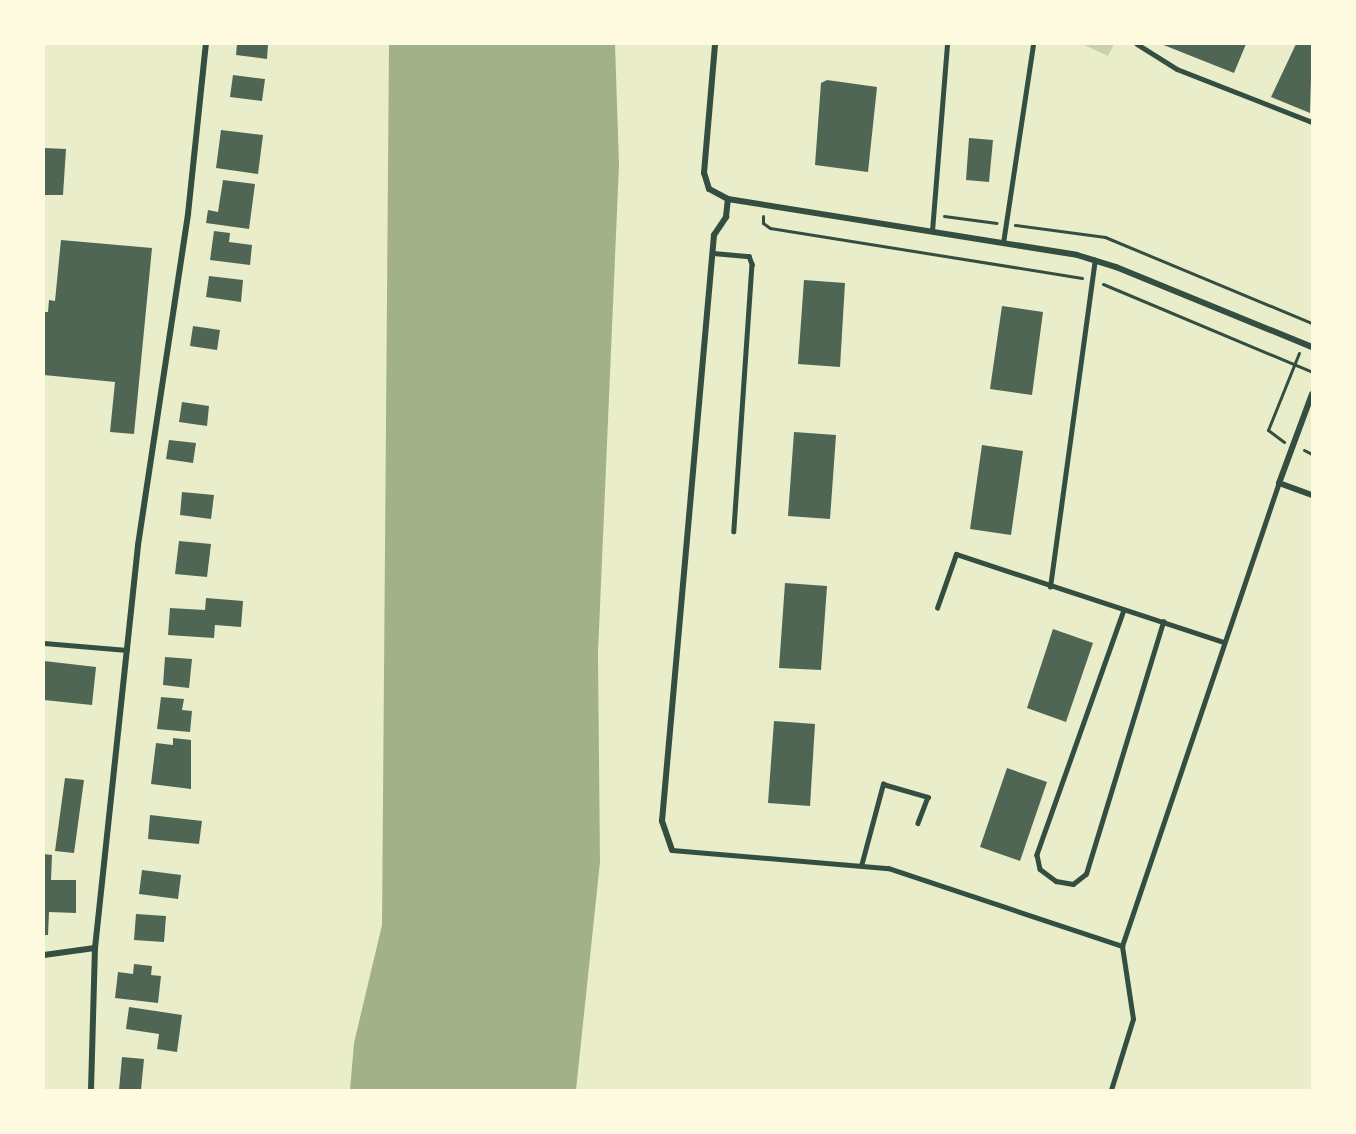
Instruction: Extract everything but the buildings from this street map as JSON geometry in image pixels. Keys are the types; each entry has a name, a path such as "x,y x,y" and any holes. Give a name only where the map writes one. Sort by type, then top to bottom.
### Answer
{"street":[{"path":"91,1090 95,948 138,545 188,214 206,44"},
{"path":"715,44 704,173 709,189 728,199 932,231 1095,260 1312,347"},
{"path":"672,850 662,821 714,235 726,217 728,199"},
{"path":"1312,394 1291,445 1279,483 1312,495"},
{"path":"44,955 95,948"}],"lane":[{"path":"932,231 946,44"},
{"path":"1003,243 1033,44"},
{"path":"1137,44 1171,66 1312,122"},
{"path":"713,253 752,259 734,531"},
{"path":"1050,587 1095,260"},
{"path":"1111,1090 1133,1019 1122,946 1223,642 1279,483"},
{"path":"937,608 956,554 1050,587 1223,642"},
{"path":"1124,610 1037,855 1040,869 1056,881 1072,884 1086,874 1163,622"},
{"path":"44,643 127,650"},
{"path":"861,866 883,784 928,797 918,823"},
{"path":"672,850 888,868 1122,946"}],"path":[{"path":"765,205 763,223 770,228 1092,280 1312,372"},
{"path":"933,215 1105,237 1312,322 1268,430 1272,437 1312,454"}],"shaded area":[{"path":"389,44 615,44 619,165 598,653 600,862 576,1090 350,1090 354,1043 382,925"},
{"path":"1082,44 1114,44 1108,56"}]}
